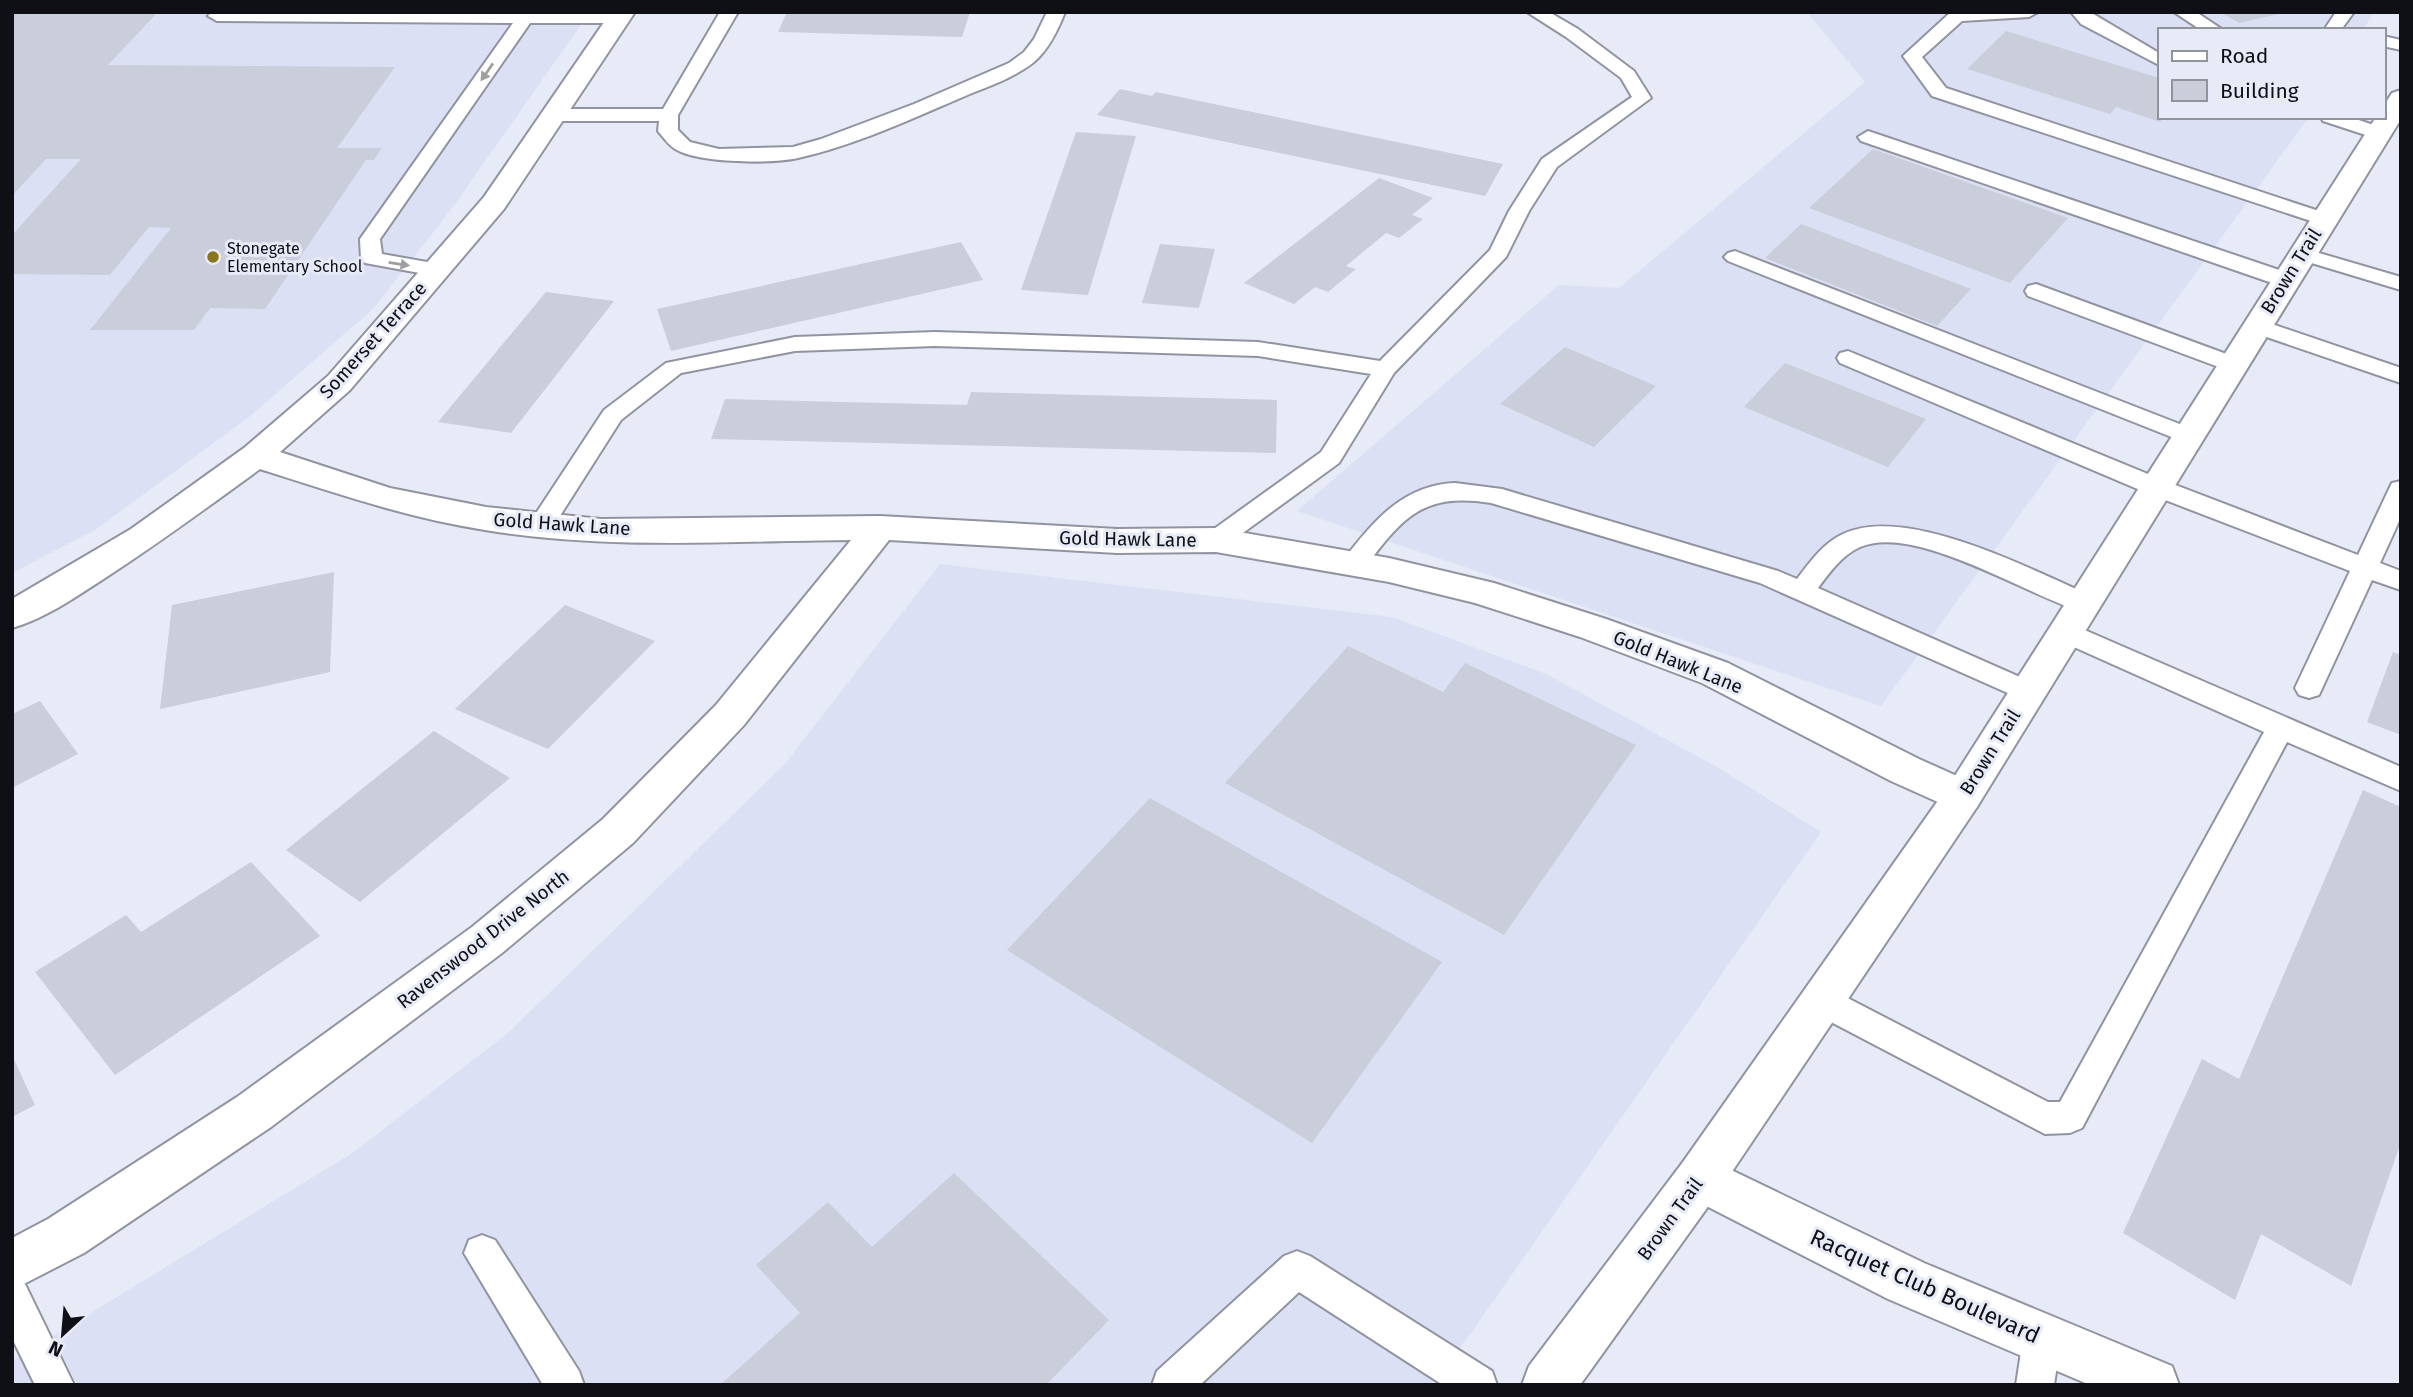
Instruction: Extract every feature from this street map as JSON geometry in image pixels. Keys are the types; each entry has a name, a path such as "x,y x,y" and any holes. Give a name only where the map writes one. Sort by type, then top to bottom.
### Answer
{"street":[{"name":"Somerset Terrace","path":"12,615 59,590 143,537 256,456 339,383 494,203 621,15"},
{"name":"Brown Trail","path":"1548,1385 1700,1178 1963,796 2401,97"},
{"name":"Gold Hawk Lane","path":"256,456 385,498 486,519 601,531 880,528 1117,541 1216,540 1354,564 1481,592 1593,628 1715,673 1905,770 1963,796"},
{"name":"Ravenswood Drive North","path":"12,1265 66,1236 254,1112 486,940 618,831 730,715 880,528"},
{"name":"Racquet Club Boulevard","path":"1700,1178 1906,1282 2039,1362 2153,1385"}],"lane":[{"path":"221,12 217,16 621,15"},
{"path":"729,12 669,115 667,131 683,146 719,155 794,153 828,144 921,108 1015,67 1030,56 1040,43 1056,12"},
{"path":"1216,540 1330,457 1385,369 1499,253 1519,212 1549,163 1642,98 1628,75 1572,33 1536,12"},
{"path":"2029,12 1957,16 1913,56 1939,92 2324,219"},
{"path":"2080,12 2087,20 2158,59"},
{"path":"2183,12 2211,28"},
{"path":"2332,28 2345,12"},
{"path":"436,270 372,259 370,239 527,14"},
{"path":"554,115 669,115"},
{"path":"2336,119 2378,133"},
{"path":"1868,136 2294,267 2401,284"},
{"path":"1735,257 2187,435"},
{"path":"2036,291 2232,364"},
{"path":"2257,326 2401,376"},
{"path":"542,524 612,415 674,368 794,344 934,339 1258,349 1385,369"},
{"path":"1848,358 2156,487 2401,581"},
{"path":"2309,688 2401,489"},
{"path":"1354,564 1396,512 1428,497 1450,491 1493,495 1769,577 2028,692"},
{"path":"1801,592 1833,551 1857,537 1897,534 1944,545 2074,618 2281,727 2401,780"},
{"path":"1822,1001 2045,1118 2070,1118 2281,727"},
{"path":"482,1253 565,1385"},
{"path":"1171,1385 1297,1269 1478,1385"},
{"path":"12,1297 55,1385"}],"shaded area":[{"name":"Stonegate Elementary School","path":"12,12 590,12 453,207 374,308 249,417 95,530 12,573"},
{"path":"1807,12 2374,12 2364,28 2158,28 2158,119 2308,119 1881,706 1297,511 1559,285 1619,288 1865,82"},
{"path":"940,564 1392,617 1546,674 1717,767 1821,832 1471,1333 1430,1385 12,1385 12,1361 354,1152 508,1033 784,765"}],"building":[{"path":"12,12 158,12 108,65 395,67 337,148 382,148 374,160 366,160 265,309 210,308 194,330 90,330 171,228 149,227 110,275 12,274 12,235 81,159 46,159 12,196"},
{"path":"787,12 970,12 962,37 778,32"},
{"path":"2220,12 2283,12 2283,13 2239,23"},
{"path":"2006,31 2158,78 2158,119 2162,119 2160,122 2116,107 2110,114 1967,69"},
{"path":"1120,89 1152,96 1156,92 1503,164 1485,196 1097,115"},
{"path":"1076,132 1136,136 1088,295 1021,290"},
{"path":"1873,149 2068,218 2010,283 1809,208"},
{"path":"1379,178 1433,198 1412,215 1423,219 1399,238 1386,233 1346,266 1356,269 1328,292 1315,287 1294,304 1244,283"},
{"path":"1801,224 1971,289 1937,326 1765,258"},
{"path":"961,242 983,280 671,351 657,309"},
{"path":"1160,244 1215,249 1199,308 1142,303"},
{"path":"546,292 614,301 511,433 438,422"},
{"path":"1565,347 1656,386 1594,447 1500,404"},
{"path":"1785,363 1926,419 1888,467 1744,407"},
{"path":"971,392 1277,400 1276,453 711,439 725,399 967,405"},
{"path":"334,572 330,672 160,709 172,605"},
{"path":"565,605 655,641 548,749 455,709"},
{"path":"1348,646 1443,692 1465,663 1636,745 1504,935 1225,783"},
{"path":"2393,652 2401,655 2401,735 2367,722"},
{"path":"40,701 78,754 12,788 12,714"},
{"path":"434,731 510,778 360,902 286,850"},
{"path":"2363,790 2401,807 2401,1142 2351,1286 2261,1234 2235,1300 2123,1233 2202,1059 2239,1079"},
{"path":"1150,798 1442,962 1312,1143 1007,950"},
{"path":"251,862 320,936 115,1075 35,972 126,915 141,932"},
{"path":"12,1055 35,1105 12,1117"},
{"path":"954,1173 1109,1320 1046,1385 720,1385 800,1313 756,1265 828,1202 872,1247"}],"place":[{"name":"Stonegate Elementary School","path":"213,257"}]}
